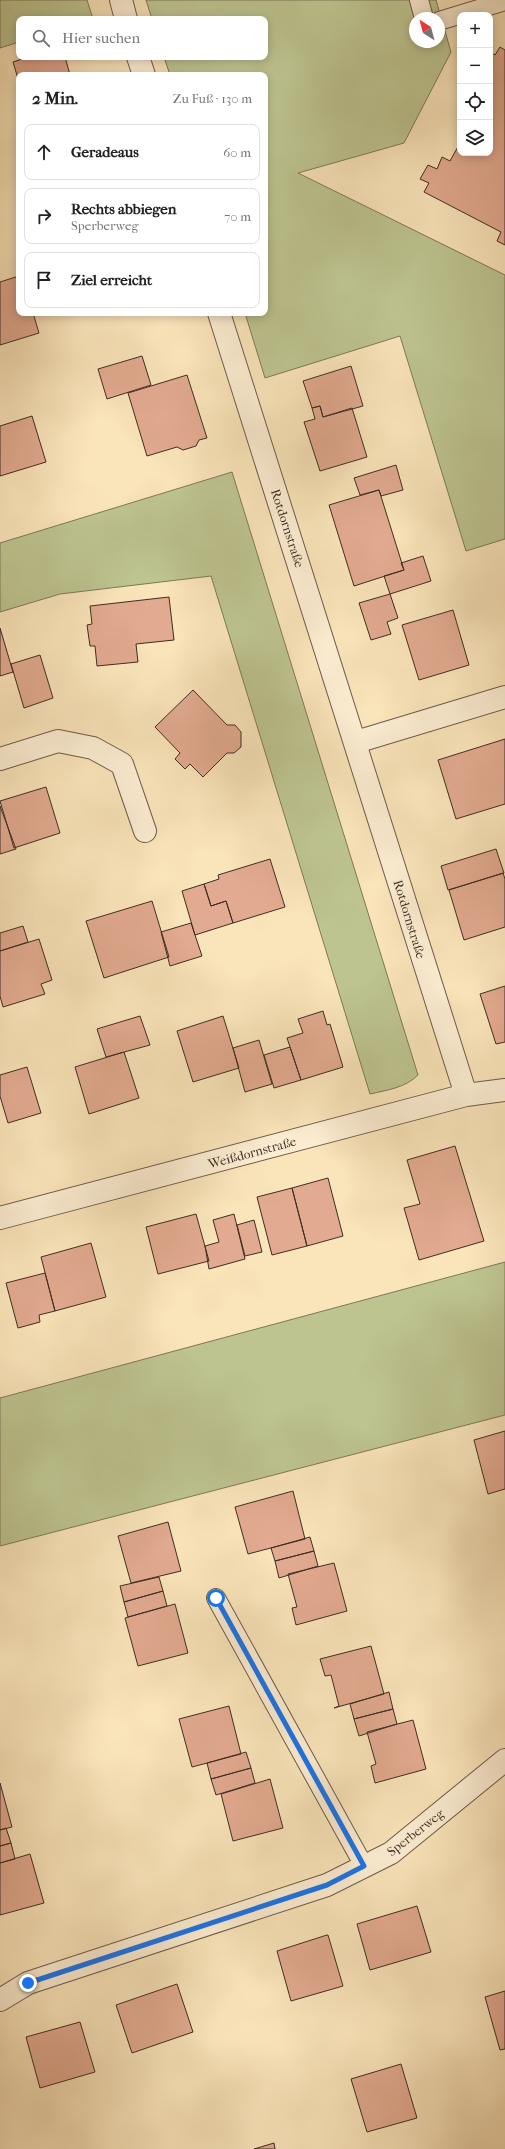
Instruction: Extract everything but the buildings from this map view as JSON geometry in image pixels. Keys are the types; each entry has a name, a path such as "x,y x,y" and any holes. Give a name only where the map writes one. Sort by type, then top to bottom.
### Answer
{"street":[{"path":"120,0 125,16"},
{"path":"139,60 143,72"},
{"name":"Rotdornstraße","path":"220,316 356,742 466,1095"},
{"path":"356,742 505,697"},
{"path":"0,759 58,741 92,748 122,764 145,831"},
{"name":"Weißdornstraße","path":"0,1218 466,1095 505,1090"},
{"name":"Sperberweg","path":"0,2000 28,1983 327,1885 391,1853 505,1760"}],"lane":[{"path":"419,0 422,12"},
{"path":"445,19 505,1"},
{"path":"216,1598 364,1866"}],"green space":[{"path":"0,0 87,0 92,16 16,16 16,43 0,48"},
{"path":"146,0 436,0 439,12 409,12 409,48 445,48 445,31 451,52 404,143 298,173 505,275 505,539 466,551 400,336 265,378 246,316 268,316 268,72 169,72 165,60 268,60 268,16 151,16"},
{"path":"232,472 418,1075 402,1086 389,1090 370,1094 211,576 60,594 0,612 0,543"},
{"path":"505,1262 505,1415 0,1546 0,1398"}],"route":[{"path":"28,1983 327,1885 364,1866 216,1598"}]}
